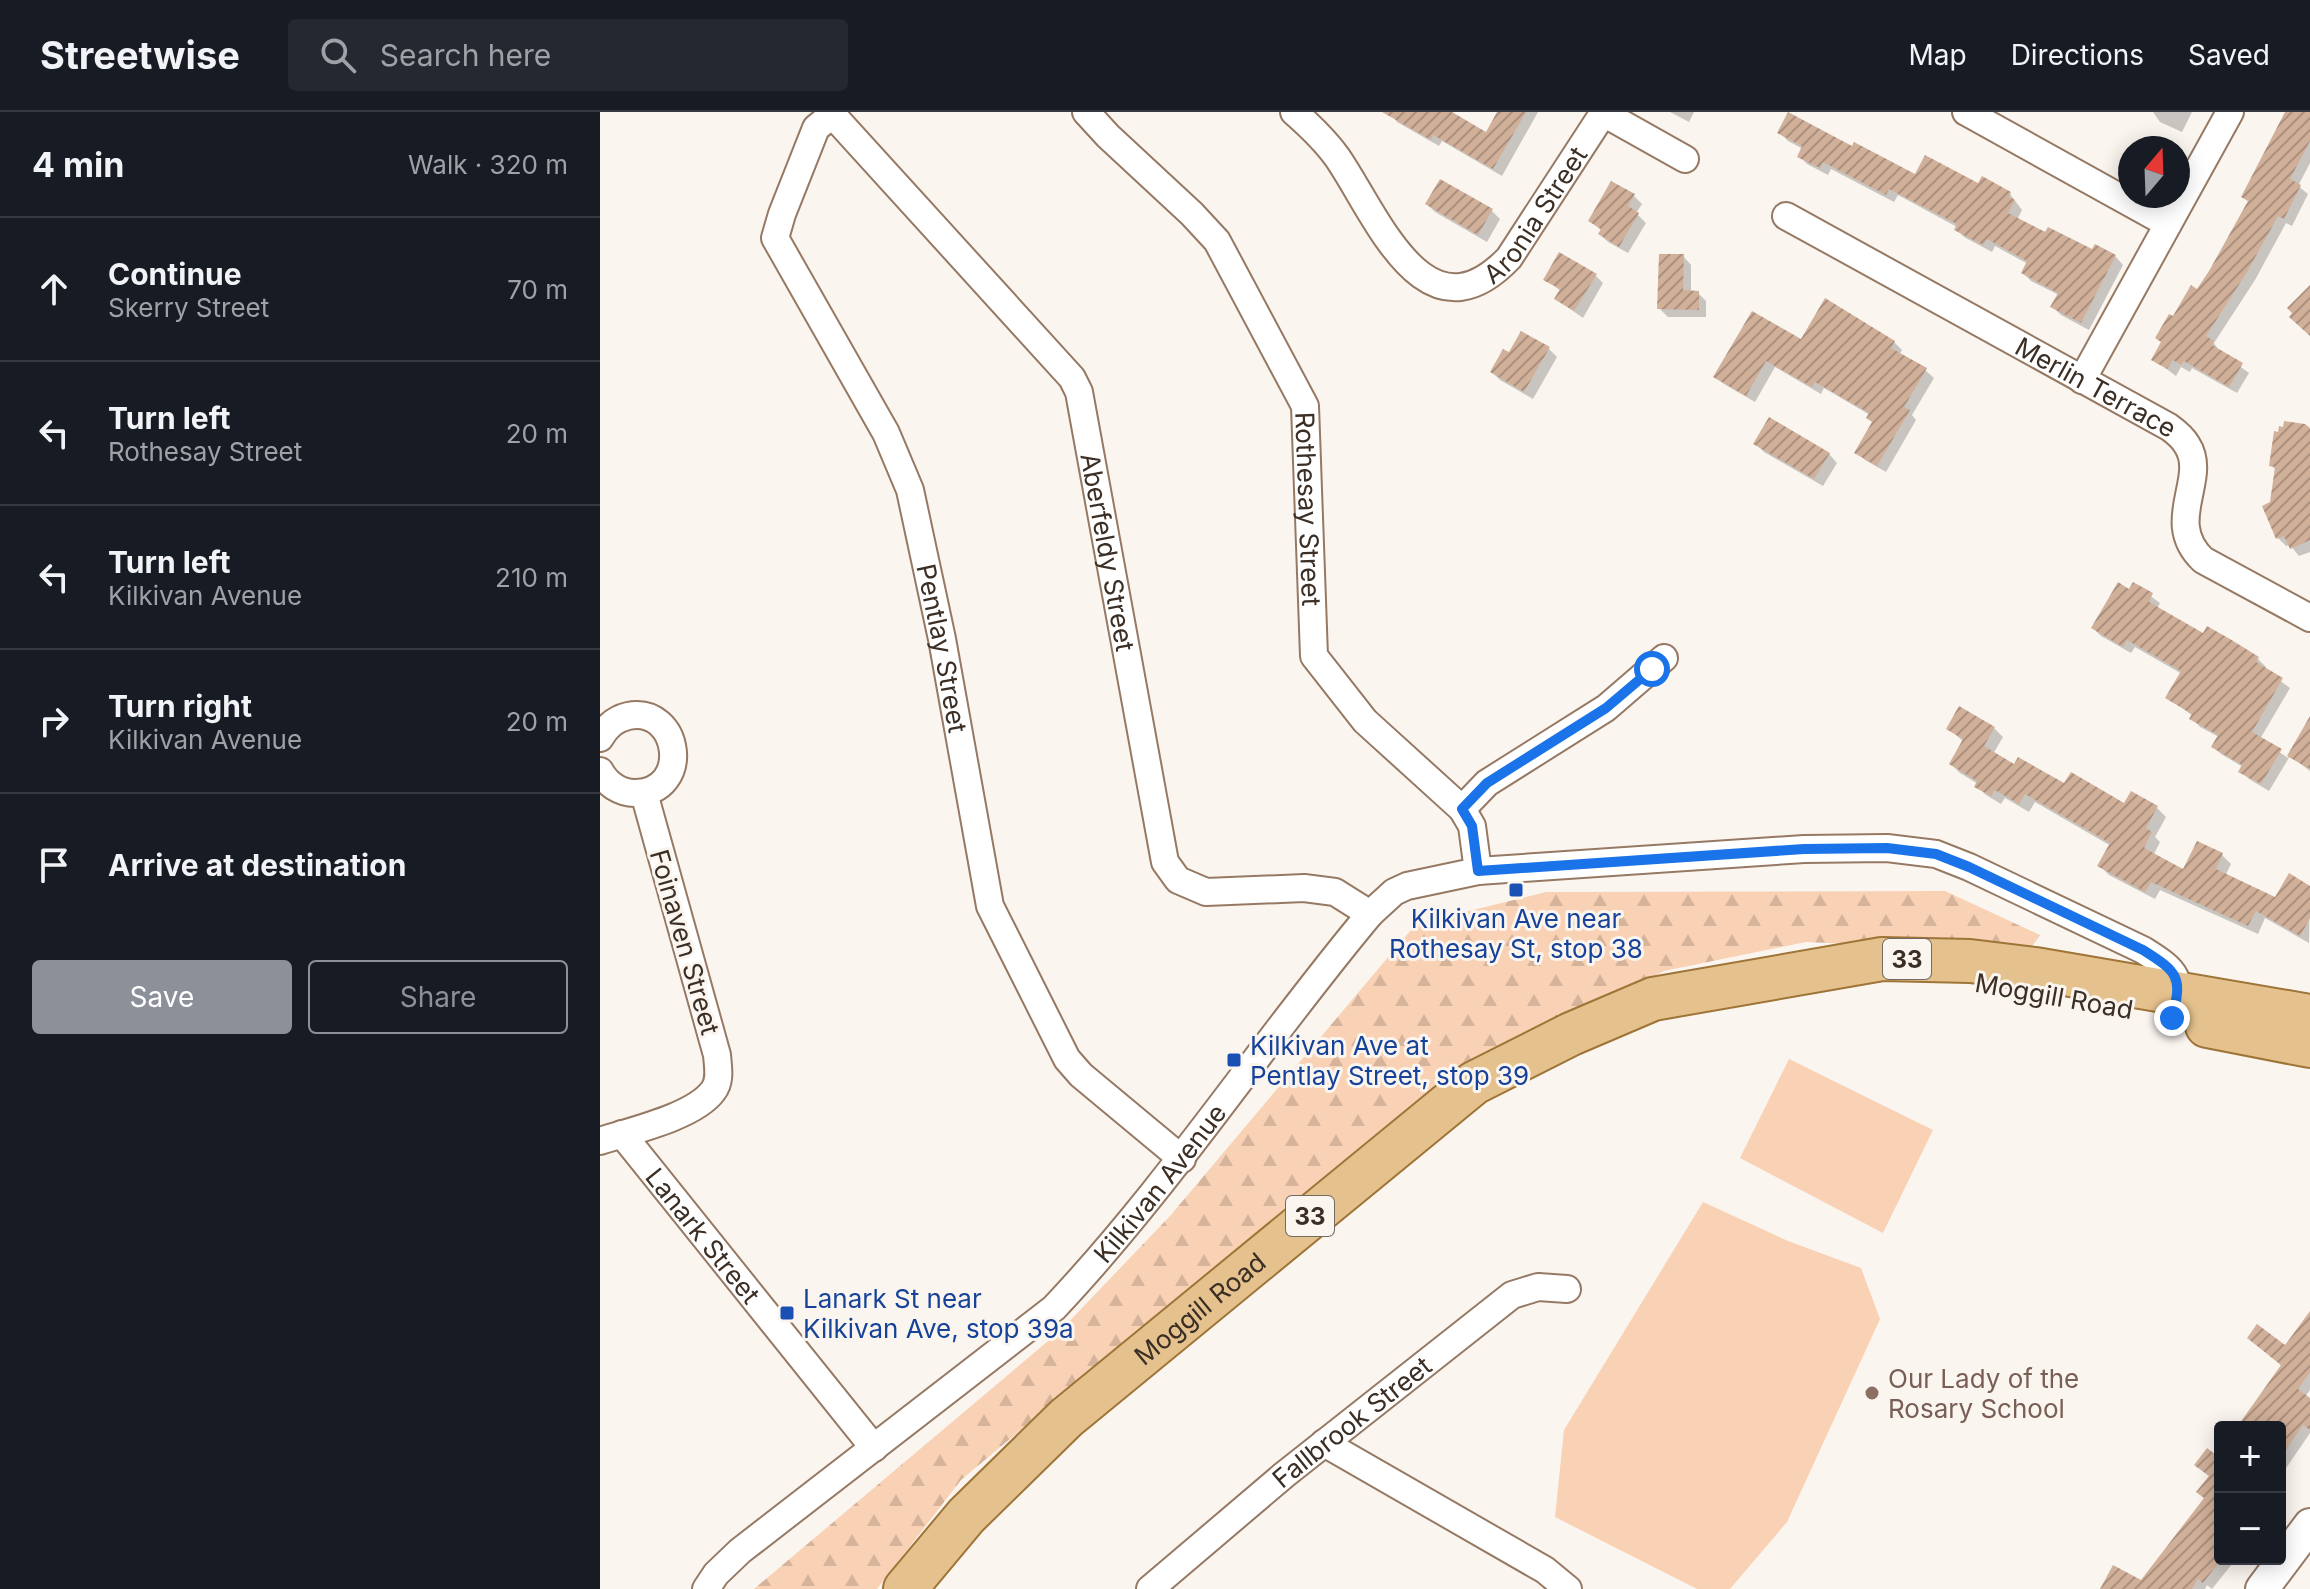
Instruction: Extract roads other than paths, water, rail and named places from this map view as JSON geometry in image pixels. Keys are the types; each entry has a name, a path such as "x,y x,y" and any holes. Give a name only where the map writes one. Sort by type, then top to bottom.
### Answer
{"main road":[{"name":"Moggill Road","path":"905,1589 966,1516 1066,1418 1474,1083 1571,1034 1653,999 1794,975 1951,979 2176,1006 2310,1016"},
{"name":"Moggill Road","path":"2176,1006 2310,1046"}],"street":[{"name":"Rothesay Street","path":"1086,112 1217,241 1305,406 1314,656 1365,721 1462,809 1472,826 1478,871"},
{"name":"Aronia Street","path":"1294,112 1316,131 1337,157 1393,247 1417,274 1446,286 1465,286 1481,280 1495,273 1509,258 1604,112"},
{"path":"1604,112 1685,159"},
{"path":"1966,112 2168,224"},
{"path":"2082,380 2230,112"},
{"name":"Aberfeldy Street","path":"831,114 1072,378 1079,392 1165,862 1178,880 1206,892 1304,888 1335,892 1370,914"},
{"name":"Pentlay Street","path":"831,114 816,128 775,238 886,433 910,490 942,639 990,906 1067,1059 1081,1075 1182,1159"},
{"name":"Merlin Terrace","path":"1786,216 2169,427 2190,448 2192,477 2185,526 2191,549 2203,560 2310,618"},
{"path":"1462,809 1487,783 1606,708 1664,658"},
{"path":"600,738 605,728 618,719 634,715 650,718 664,728 673,742 674,758 670,774 659,786 644,793 627,793 613,786 600,771"},
{"name":"Foinaven Street","path":"611,1137 694,1107 713,1092 719,1079 717,1055 644,793"},
{"name":"Kilkivan Avenue","path":"706,1589 716,1574 740,1551 1054,1308 1087,1274 1182,1159 1370,914 1394,892 1407,886 1478,871 1804,849 1887,848 1936,854 2143,950 2170,967 2178,981 2176,1006"},
{"name":"Lanark Street","path":"611,1137 874,1448"},
{"name":"Fallbrook Street","path":"1150,1589 1324,1443 1512,1295 1538,1287 1567,1289"},
{"path":"1324,1443 1540,1579 1568,1589"},
{"path":"2262,1589 2310,1525"}],"place":[{"name":"Kilkivan Ave near Rothesay St, stop 38","path":"1516,890"},
{"name":"Kilkivan Ave at Pentlay Street, stop 39","path":"1234,1060"},
{"name":"Lanark St near Kilkivan Ave, stop 39a","path":"787,1313"},
{"name":"Our Lady of the Rosary School","path":"1872,1393"}]}
